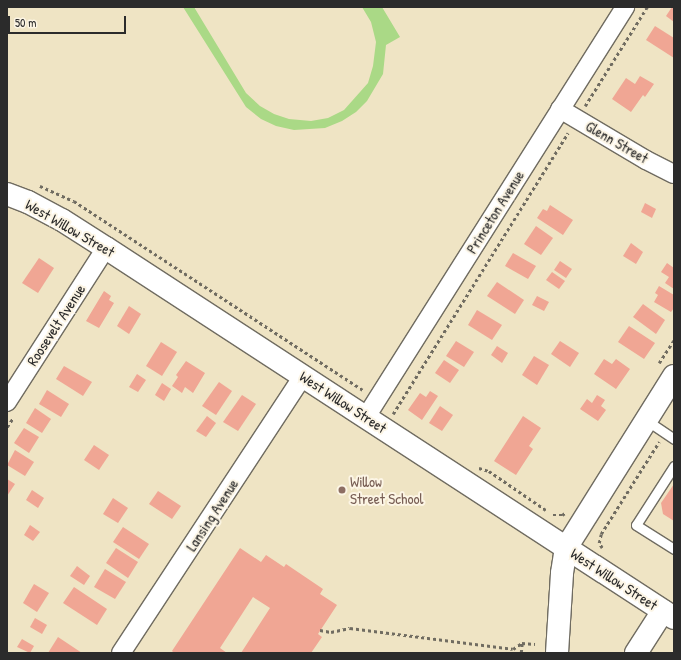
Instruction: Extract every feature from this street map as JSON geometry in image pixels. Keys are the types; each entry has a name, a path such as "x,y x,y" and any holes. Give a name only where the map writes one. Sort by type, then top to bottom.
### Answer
{"street":[{"name":"Princeton Avenue","path":"366,417 624,7"},
{"name":"Glenn Street","path":"560,109 646,160 674,174"},
{"name":"West Willow Street","path":"7,194 28,202 62,220 669,615"},
{"name":"Roosevelt Avenue","path":"7,402 106,248"},
{"name":"Lansing Avenue","path":"121,653 302,376"},
{"path":"557,653 562,573 566,548 674,376"},
{"path":"636,653 669,615"}],"lane":[{"path":"646,420 674,438"},
{"path":"674,466 636,525 674,549"}],"path":[{"path":"399,419 393,415 647,7"},
{"path":"36,184 57,192 74,201 363,391"},
{"path":"602,550 599,543 601,534 665,433"},
{"path":"478,467 489,471 554,516 562,515 567,512"},
{"path":"320,630 330,632 350,628 513,649 522,643 536,644"},
{"path":"521,653 522,643"}],"green space":[{"path":"183,7 194,7 246,93 260,106 274,114 289,119 311,121 328,118 344,110 368,83 373,66 376,42 371,22 362,7 382,7 400,37 386,45 383,74 367,101 356,112 342,121 325,128 294,130 276,126 261,119 246,107"}],"building":[{"path":"672,7 674,7 674,22 666,16"},
{"path":"655,26 674,38 674,58 646,40"},
{"path":"640,76 654,84 645,97 643,95 631,112 612,99 626,78 635,84"},
{"path":"645,203 656,209 652,218 641,212"},
{"path":"550,205 573,220 563,235 537,218 543,209 547,211"},
{"path":"536,226 553,238 541,255 524,244"},
{"path":"631,243 643,252 636,264 623,256"},
{"path":"513,253 536,266 528,279 505,266"},
{"path":"39,258 54,268 38,293 22,283"},
{"path":"560,261 572,269 566,278 554,270"},
{"path":"667,263 674,268 674,289 665,283 669,277 661,272"},
{"path":"552,272 565,281 559,289 546,280"},
{"path":"497,282 524,300 515,314 487,296"},
{"path":"659,286 674,295 674,308 671,312 654,302 658,295 655,293"},
{"path":"104,291 111,296 109,300 114,303 99,328 86,321"},
{"path":"537,296 549,302 544,311 532,305"},
{"path":"643,304 665,320 656,334 633,317"},
{"path":"129,306 141,314 129,334 117,326"},
{"path":"477,310 502,325 492,340 468,325"},
{"path":"629,326 655,343 644,359 618,342"},
{"path":"456,341 474,352 464,367 446,356"},
{"path":"560,341 579,353 570,367 551,354"},
{"path":"161,342 177,352 162,376 146,366"},
{"path":"497,346 508,353 502,363 491,355"},
{"path":"534,356 549,365 537,385 522,375"},
{"path":"604,359 612,364 616,359 630,369 616,389 594,374"},
{"path":"444,360 459,370 450,383 435,373"},
{"path":"186,361 205,373 193,393 185,387 182,393 172,386 178,377 176,375"},
{"path":"64,366 92,382 83,396 56,379"},
{"path":"137,374 146,380 138,392 129,387"},
{"path":"219,382 232,391 216,415 202,406"},
{"path":"162,383 171,389 164,401 155,395"},
{"path":"47,390 69,404 61,417 39,404"},
{"path":"430,391 438,396 422,420 408,410 420,393 426,397"},
{"path":"242,395 256,404 238,431 223,422"},
{"path":"597,395 605,400 601,406 606,410 598,421 580,409 587,399 592,403"},
{"path":"440,406 453,415 442,431 429,423"},
{"path":"35,408 51,419 42,433 26,423"},
{"path":"207,416 216,423 206,437 196,431"},
{"path":"523,416 541,428 529,446 533,449 516,475 494,461"},
{"path":"24,428 39,437 29,453 14,443"},
{"path":"94,445 109,455 99,470 84,460"},
{"path":"15,450 34,462 25,476 7,465"},
{"path":"7,479 15,484 7,496"},
{"path":"674,484 674,521 663,514 661,503"},
{"path":"32,490 44,498 38,508 26,500"},
{"path":"158,491 181,506 172,519 149,504"},
{"path":"113,498 128,508 118,523 103,514"},
{"path":"30,525 40,532 33,541 24,535"},
{"path":"123,527 149,544 139,559 113,542"},
{"path":"116,548 138,562 128,578 106,563"},
{"path":"240,548 261,562 266,555 284,567 286,564 323,589 320,594 337,605 318,634 322,637 311,653 241,653 270,608 253,597 220,648 227,653 174,653 172,651"},
{"path":"77,566 90,576 84,585 70,576"},
{"path":"105,569 126,582 115,599 94,587"},
{"path":"34,584 49,593 37,612 23,603"},
{"path":"74,587 107,609 97,625 63,603"},
{"path":"35,618 47,625 42,634 30,627"},
{"path":"58,637 82,653 48,653"},
{"path":"22,639 34,646 30,653 17,647"}],"place":[{"name":"Willow Street School","path":"342,490"}]}
